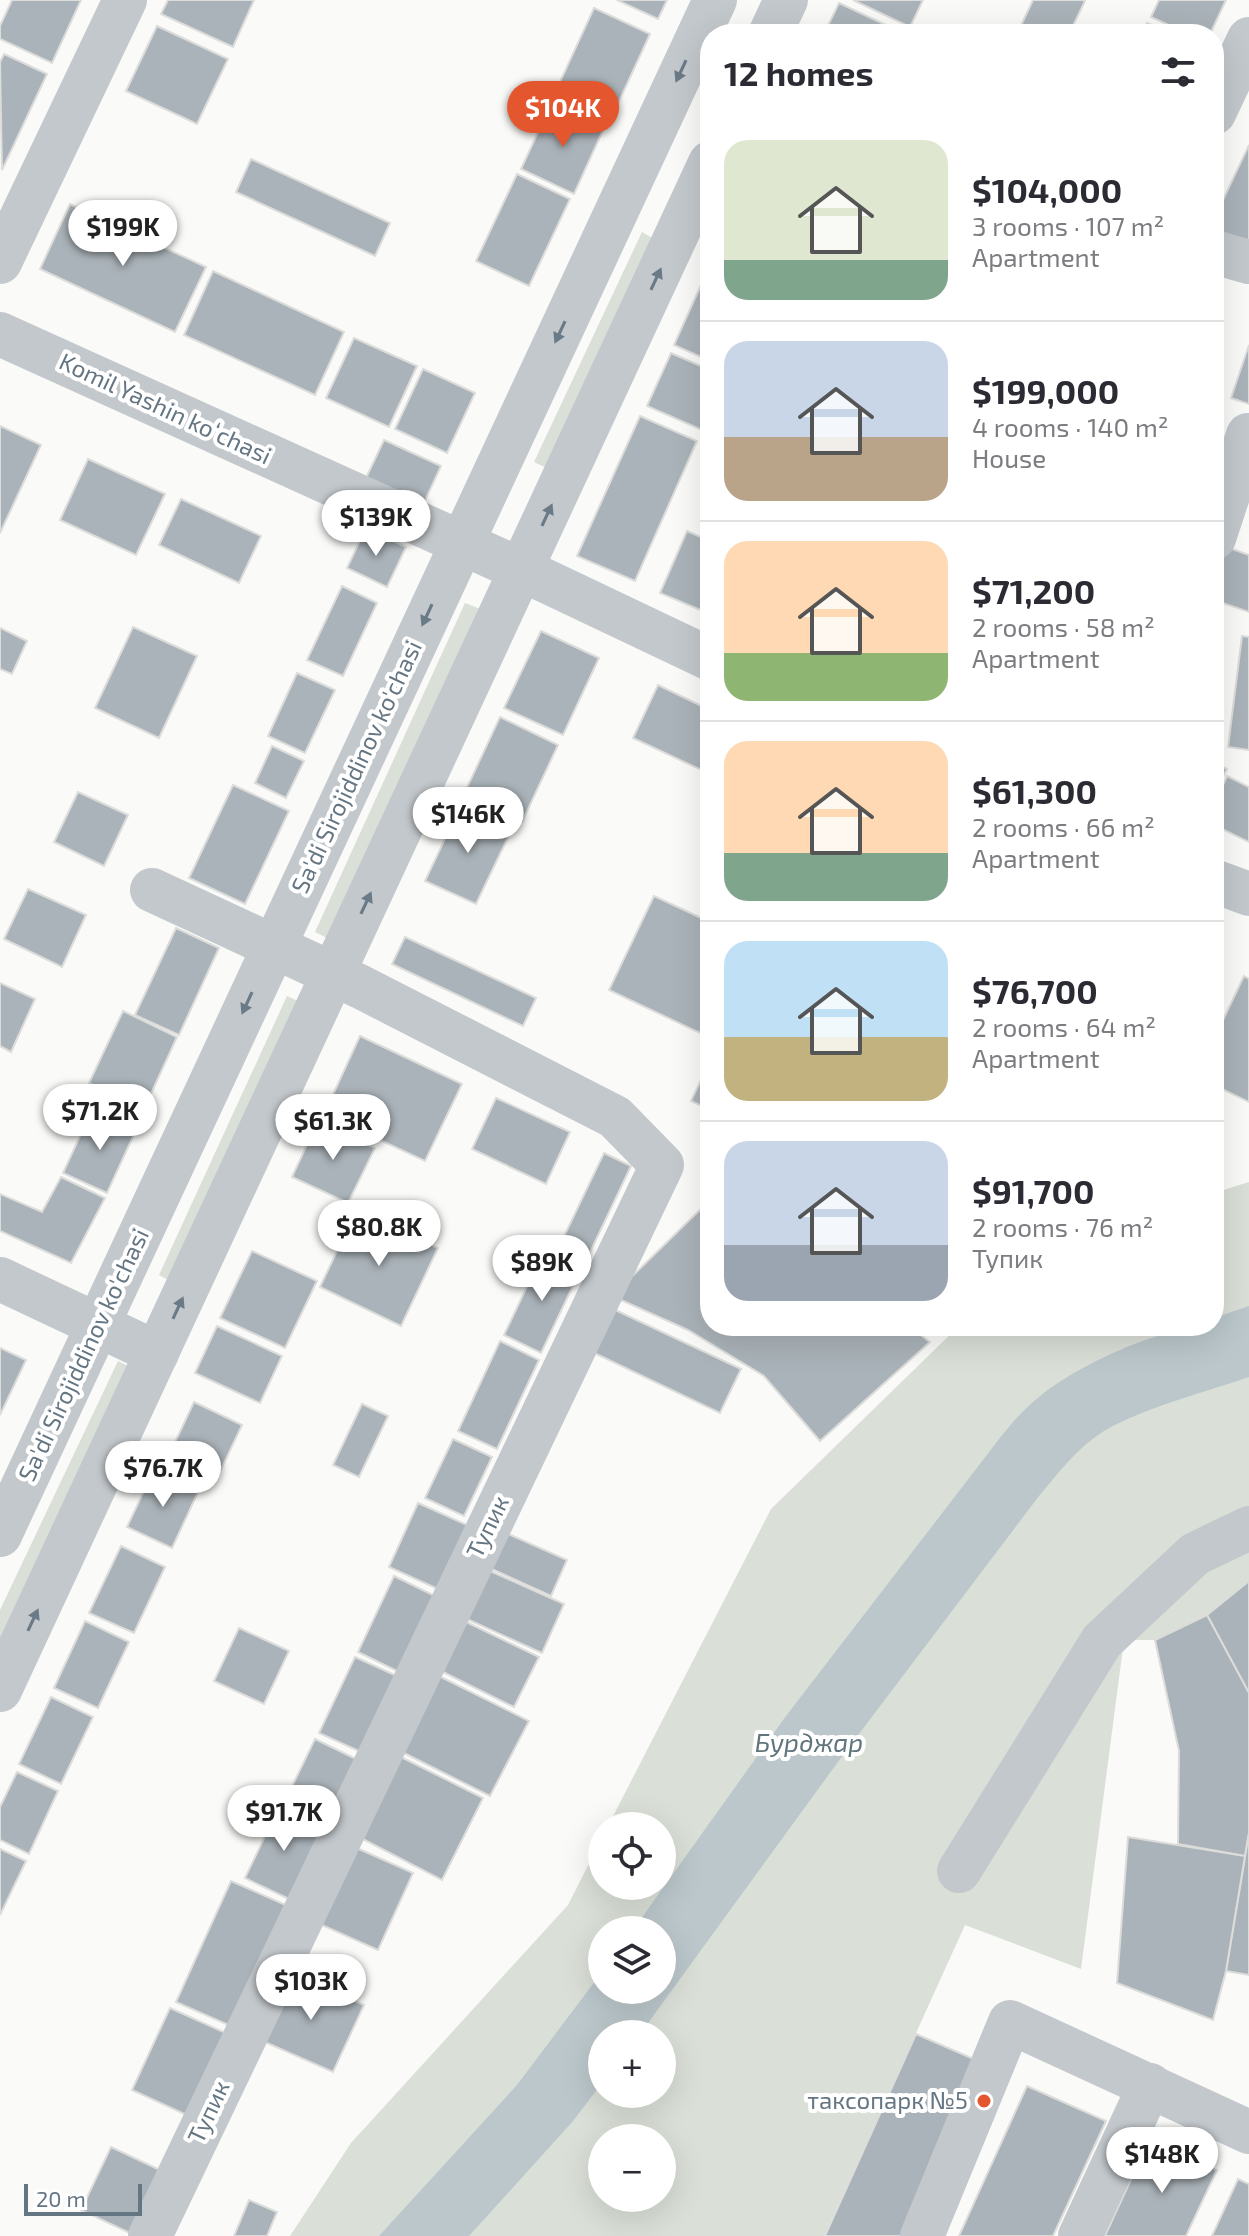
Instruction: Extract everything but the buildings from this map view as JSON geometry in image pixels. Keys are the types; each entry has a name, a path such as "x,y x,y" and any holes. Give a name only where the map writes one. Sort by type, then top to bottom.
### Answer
{"street":[{"path":"0,262 125,0"},
{"name":"Sa'di Sirojiddinov ko'chasi","path":"704,24 715,0"},
{"path":"775,24 786,0"},
{"name":"Sa'di Sirojiddinov ko'chasi","path":"0,1535 700,32"},
{"path":"1224,92 1249,39"},
{"path":"638,163 700,181"},
{"path":"0,1690 521,570 700,196"},
{"path":"1224,255 1249,262"},
{"name":"Komil Yashin koʻchasi","path":"0,334 700,654"},
{"path":"1224,508 1248,435"},
{"path":"1224,885 1249,894"},
{"path":"152,890 333,973"},
{"name":"Тупик","path":"150,2236 662,1165 615,1117 333,973"},
{"path":"0,1279 157,1353"},
{"path":"959,1871 1102,1641 1195,1554 1249,1528"},
{"path":"922,2236 1010,2022 1249,2132"},
{"path":"1080,2236 1150,2085"}],"shaded area":[{"path":"642,232 657,241 549,469 534,462"},
{"path":"465,603 483,610 331,940 315,932"},
{"path":"287,996 300,1002 170,1281 159,1275"},
{"path":"1249,1182 1249,1581 1207,1615 1155,1640 1124,1640 1081,1969 965,1925 824,2236 290,2236 351,2143 568,1905 588,1866 588,1900 676,1900 676,1812 615,1812 771,1509 949,1336 1224,1336 1224,1190"},
{"path":"118,1361 132,1368 0,1648 0,1610"}],"water":[{"name":"Бурджар","path":"1249,1306 1249,1377 1120,1423 1095,1437 1069,1460 843,1755 676,1985 676,1916 643,1916 654,1900 676,1900 676,1870 786,1716 1020,1414 1056,1384 1122,1349 1158,1336 1224,1336 1224,1315"},
{"name":"Бурджар","path":"588,1991 588,2004 662,2004 650,2020 588,2020 588,2101 469,2236 379,2236 517,2085"}],"place":[{"name":"таксопарк №5","path":"984,2101"}]}
